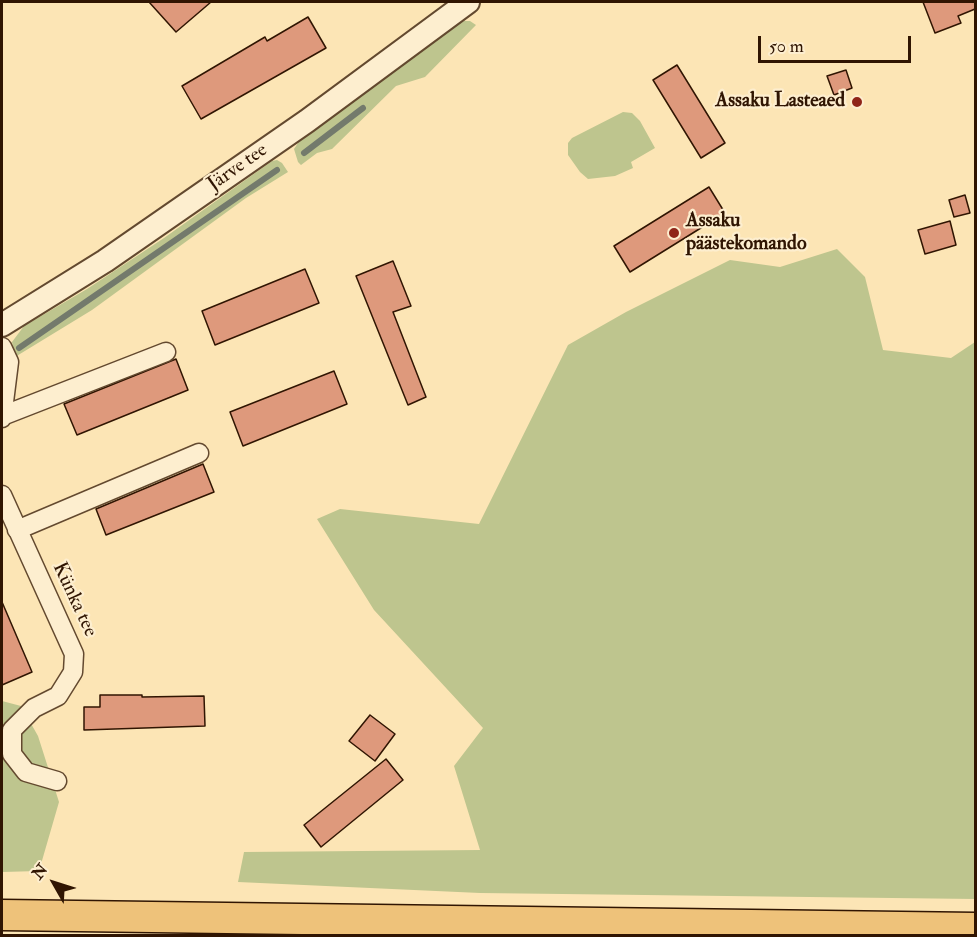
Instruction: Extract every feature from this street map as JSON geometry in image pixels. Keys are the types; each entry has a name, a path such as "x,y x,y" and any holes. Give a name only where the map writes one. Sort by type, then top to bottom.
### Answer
{"highway":[{"path":"2,898 112,916"},
{"path":"2,915 975,928"}],"street":[{"name":"Järve tee","path":"2,325 105,261 307,121 468,2"},
{"path":"2,347 9,362 2,417 166,352"},
{"path":"17,530 199,453"},
{"name":"Künka tee","path":"2,495 74,654 73,672 58,696 34,708 12,730 12,754 26,772 57,781"}],"green space":[{"path":"470,21 476,25 425,77 396,86 332,149 317,153 301,165 298,162 294,149 300,140 454,26"},
{"path":"623,112 632,113 640,121 655,148 631,162 633,168 615,176 588,179 568,155 568,143 572,138"},
{"path":"277,160 288,172 246,198 92,310 15,357 12,342 24,326 87,289 164,238 272,161"},
{"path":"837,249 865,277 883,350 951,358 975,342 975,899 480,893 238,882 244,852 480,850 454,766 483,728 374,610 317,519 340,509 479,524 568,345 626,312 730,260 780,267"},
{"path":"2,701 21,706 38,736 59,802 39,871 2,872"}],"building":[{"path":"149,2 211,2 176,32"},
{"path":"923,2 975,2 975,9 958,16 961,23 935,33"},
{"path":"308,17 326,48 201,119 182,86 265,37 267,41"},
{"path":"677,65 725,143 701,158 653,80"},
{"path":"846,70 852,88 834,95 827,76"},
{"path":"709,187 725,213 630,272 614,246"},
{"path":"965,195 970,213 954,217 949,200"},
{"path":"950,221 956,245 925,254 918,230"},
{"path":"393,261 411,306 393,312 426,397 408,405 356,276"},
{"path":"305,269 319,303 215,345 202,311"},
{"path":"176,359 188,390 77,435 64,404"},
{"path":"334,371 347,404 243,446 230,412"},
{"path":"203,464 214,492 106,535 96,509"},
{"path":"2,602 32,672 2,685"},
{"path":"100,695 204,696 205,726 84,730 84,707 100,707"},
{"path":"370,715 395,734 375,761 349,741"},
{"path":"386,759 403,780 321,847 304,825"}],"waterway":[{"path":"304,153 363,108"},
{"path":"19,348 277,170"}],"place":[{"name":"Assaku Lasteaed","path":"857,102"},
{"name":"Assaku päästekomando","path":"674,233"}]}
